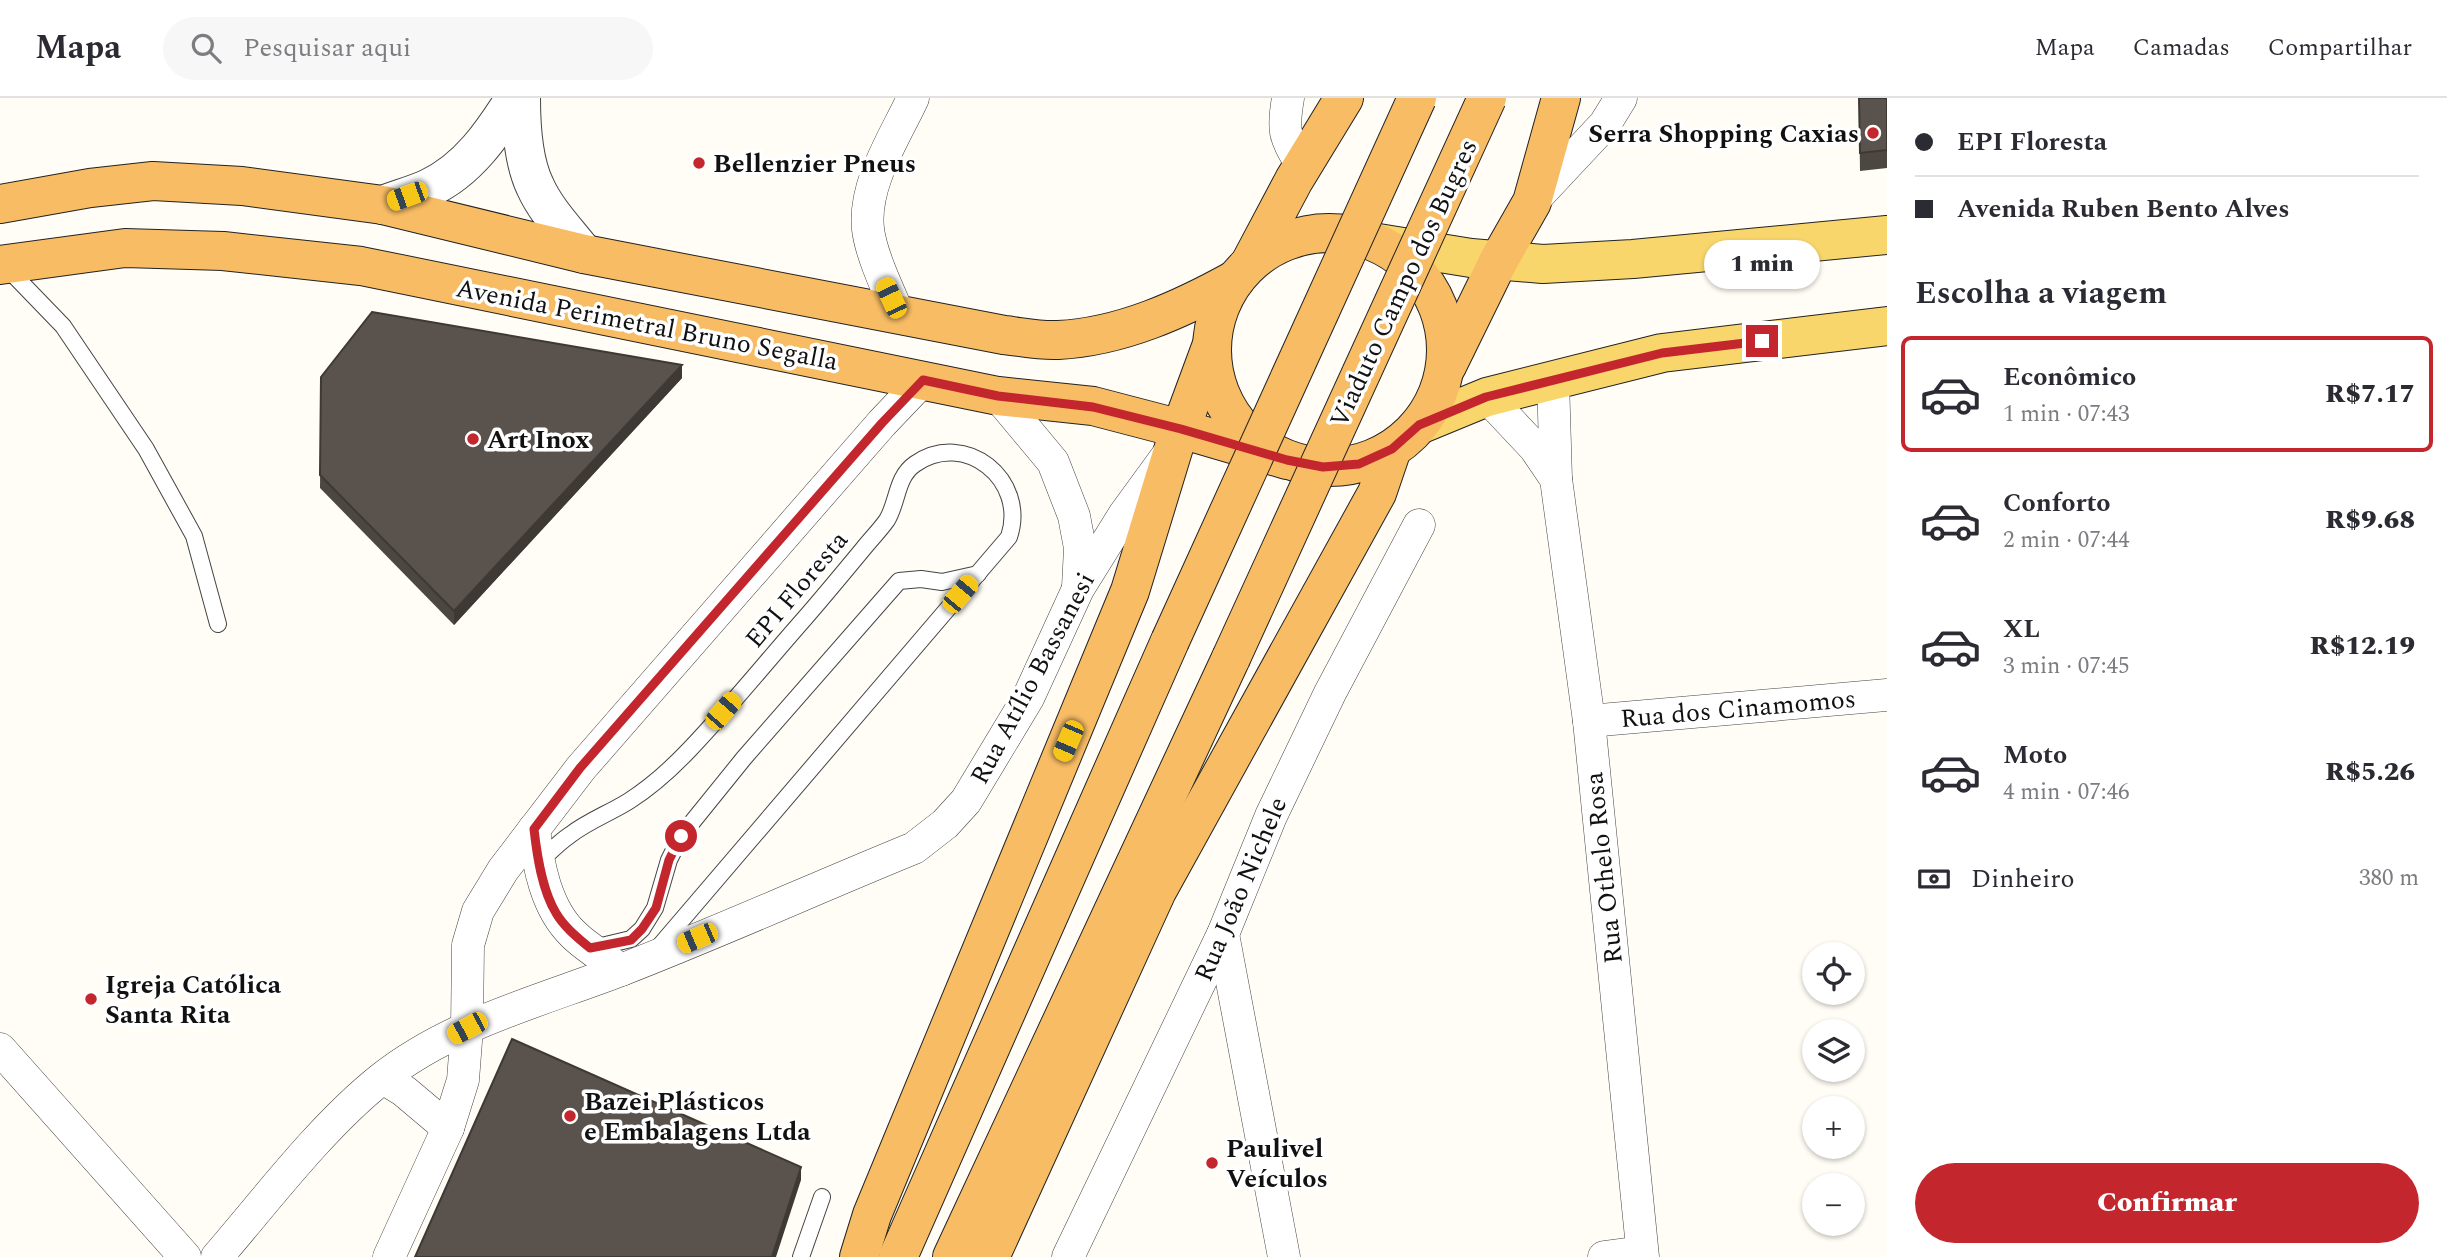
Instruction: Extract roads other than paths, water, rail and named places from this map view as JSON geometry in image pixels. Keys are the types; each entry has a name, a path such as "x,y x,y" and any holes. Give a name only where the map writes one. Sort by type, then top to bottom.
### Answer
{"highway":[{"path":"859,1257 872,1214 1130,591 1177,438 1211,347 1218,311 1344,98"},
{"path":"898,1257 1171,641 1418,98"},
{"name":"Viaduto Campo dos Bugres","path":"952,1257 1231,659 1487,98"},
{"path":"990,1257 1157,891 1406,437 1435,399 1444,371 1499,260 1532,202 1561,98"},
{"path":"0,204 90,188 153,181 242,186 383,205 584,254 1004,335 1056,340 1089,337 1144,322 1182,307 1243,271 1279,244 1311,234 1345,234 1378,243 1404,259 1425,282 1439,309 1446,339 1444,371"},
{"name":"Avenida Perimetral Bruno Segalla","path":"2,265 125,248 223,251 361,266 998,396 1093,407 1177,438 1287,460"},
{"path":"1211,347 1216,383 1231,416 1256,442 1287,460 1323,467 1359,464 1406,437"}],"main road":[{"path":"1378,243 1543,264 1633,259 1887,235"},
{"path":"1406,437 1486,397 1662,353 1887,326"}],"street":[{"path":"383,205 431,188 467,163 495,129 514,98"},
{"path":"521,98 522,130 534,185 555,218 584,254"},
{"path":"900,315 884,281 868,229 870,198 879,171 914,98"},
{"path":"1288,98 1285,135 1302,166"},
{"path":"1532,202 1605,124 1621,98"},
{"path":"389,1257 448,1128 463,1080 468,945 478,911 503,870 580,768 873,433 923,380"},
{"name":"Rua Othelo Rosa","path":"1553,380 1556,479 1589,721 1642,1255"},
{"path":"998,396 1053,462 1074,516 1080,548 1078,589"},
{"name":"Rua Othelo Rosa","path":"1486,397 1535,448 1556,479"},
{"name":"Rua Atílio Bassanesi","path":"216,1257 342,1114 383,1077 422,1052 467,1028 635,964 914,848 945,824 966,801 1028,698 1078,589 1143,486 1177,438"},
{"name":"Rua João Nichele","path":"1068,1257 1223,934 1270,816 1330,693 1419,525"},
{"name":"Rua dos Cinamomos","path":"1589,721 1887,695"},
{"path":"534,829 538,863 555,913 572,933 590,948 635,964"},
{"path":"1223,934 1284,1257"},
{"path":"0,1049 186,1257"},
{"path":"383,1077 448,1128"},
{"path":"1604,1257 1642,1255"}],"lane":[{"path":"2,265 64,326 146,449 194,536 218,624"},
{"name":"EPI Floresta","path":"538,863 570,834 645,790 688,751 827,593 887,520 898,494 901,478 913,465 929,457 949,453 968,456 999,474 1007,487 1013,509 1013,524 1009,537 635,964"},
{"path":"590,948 631,940 642,929 656,908 669,860 681,836 744,758 900,581 920,579 942,582 978,574"},
{"path":"801,1257 822,1197"}],"place":[{"name":"Serra Shopping Caxias","path":"1873,133"},
{"name":"Bellenzier Pneus","path":"699,163"},
{"name":"Art Inox","path":"473,439"},
{"name":"Igreja Católica Santa Rita","path":"91,999"},
{"name":"Bazei Plásticos e Embalagens Ltda","path":"570,1116"},
{"name":"Paulivel Veículos","path":"1212,1163"}]}
